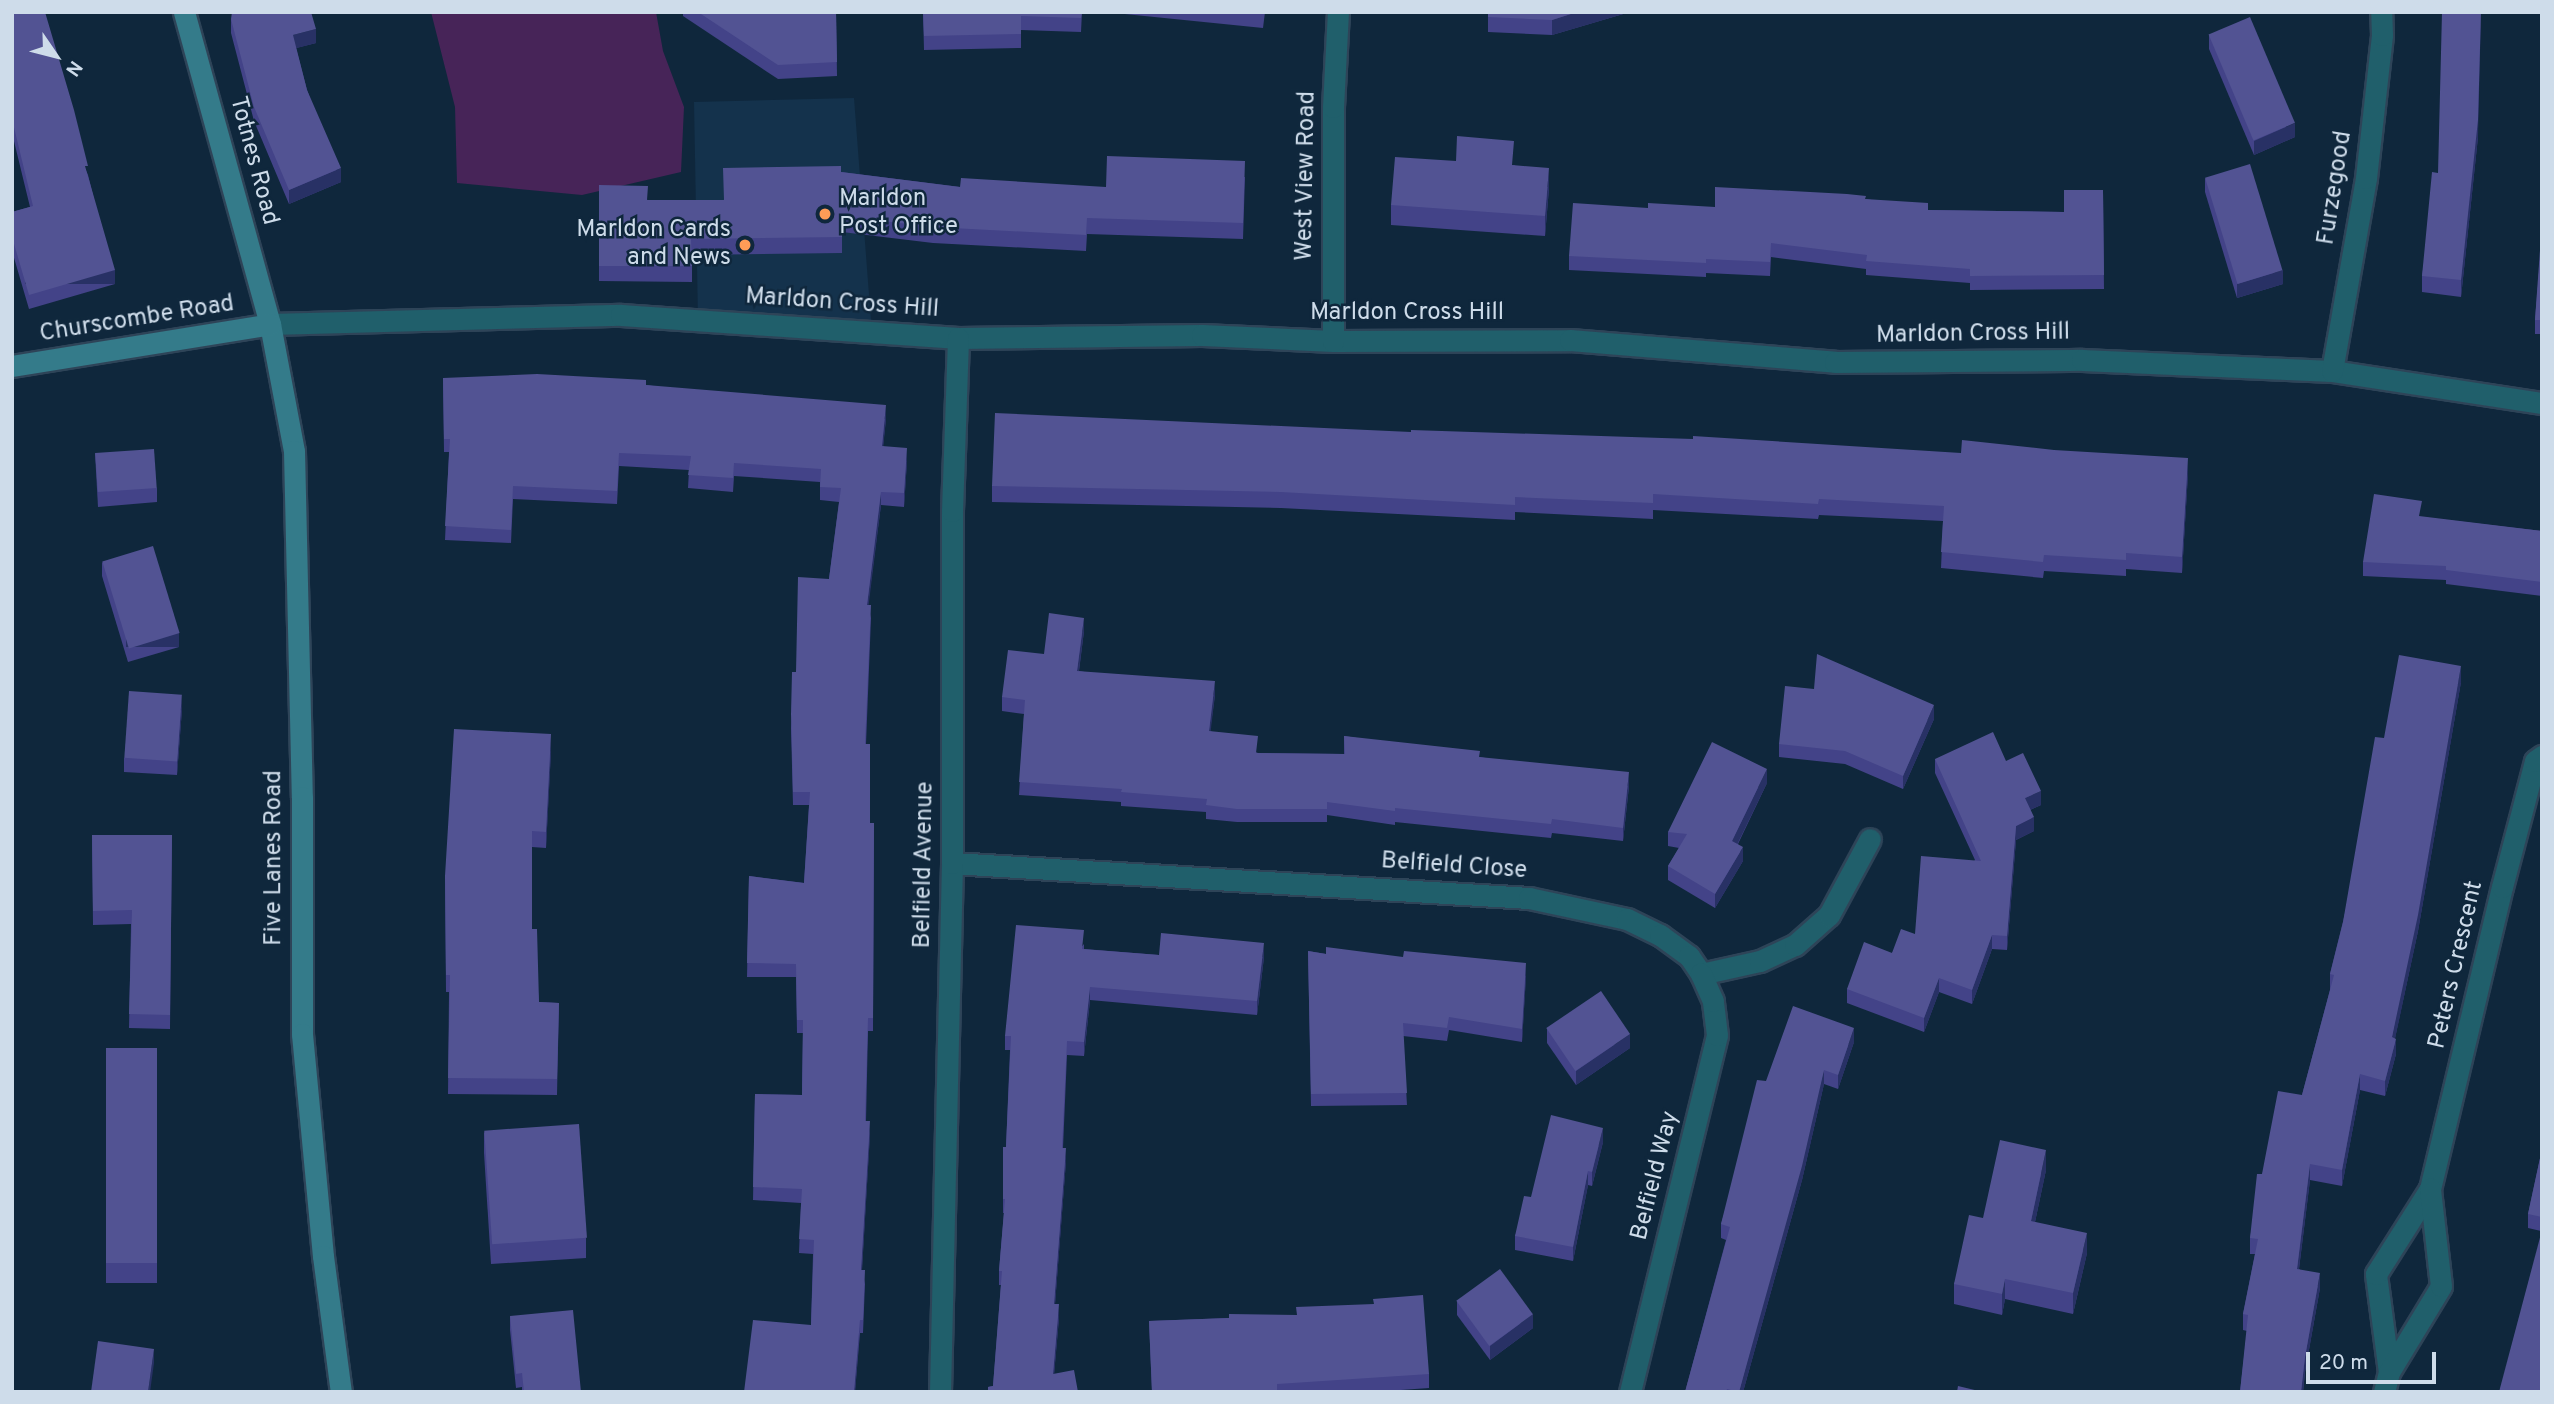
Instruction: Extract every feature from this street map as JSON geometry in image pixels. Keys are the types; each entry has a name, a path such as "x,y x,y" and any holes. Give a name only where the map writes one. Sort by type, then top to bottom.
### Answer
{"street":[{"name":"Totnes Road","path":"184,12 270,324"},
{"name":"West View Road","path":"1333,341 1333,107 1338,12"},
{"name":"Furzegood","path":"2332,371 2366,178 2382,35 2381,12"},
{"name":"Marldon Cross Hill","path":"270,324 621,315 958,338 1202,335 1333,341 1570,340 1835,362 2082,360 2332,371 2542,403"},
{"name":"Churscombe Road","path":"12,366 270,324"},
{"name":"Five Lanes Road","path":"270,324 294,451 302,797 302,1034 323,1256 341,1392"},
{"name":"Belfield Avenue","path":"940,1392 952,863 952,511 958,338"},
{"name":"Peters Crescent","path":"2386,1382 2376,1274 2430,1189 2505,874 2535,761 2542,756"},
{"path":"1701,974 1760,961 1795,945 1829,915 1870,839"},
{"name":"Belfield Close","path":"952,863 1529,898 1627,919 1689,956 1701,974"},
{"name":"Belfield Way","path":"1630,1392 1717,1035 1713,1001 1701,974"},
{"name":"Peters Crescent","path":"2386,1382 2441,1286 2430,1189"}],"shaded area":[{"path":"431,12 656,12 663,51 684,107 681,172 582,195 457,183 455,107"},
{"path":"854,98 872,334 698,319 694,102"}],"building":[{"path":"12,12 45,12 74,110 88,166 85,166 115,270 29,295 12,237 12,212 33,206 12,119"},
{"path":"232,12 311,12 316,29 293,35 307,90 341,168 289,190 254,107 231,19"},
{"path":"698,12 836,12 837,62 778,65"},
{"path":"923,12 1082,12 1081,18 1021,16 1021,34 924,36"},
{"path":"1488,12 1577,12 1552,20 1488,17"},
{"path":"2442,12 2481,12 2478,120 2461,280 2422,276 2432,172 2438,173"},
{"path":"2250,17 2295,123 2254,140 2209,35"},
{"path":"1457,136 1514,141 1512,165 1549,168 1545,216 1391,205 1395,157 1456,161"},
{"path":"1107,156 1245,161 1243,223 1087,218 1086,235 933,227 842,216 842,237 691,239 692,266 599,266 599,185 648,186 647,200 724,200 723,168 841,166 841,172 960,187 961,178 1106,187"},
{"path":"2250,164 2282,270 2238,284 2205,178"},
{"path":"1715,187 1866,196 1865,199 1928,203 1928,210 2064,212 2064,190 2103,190 2104,275 1970,276 1970,269 1866,261 1867,255 1771,243 1770,262 1706,259 1706,263 1569,256 1573,203 1648,208 1648,203 1715,207"},
{"path":"2541,236 2542,320 2535,320"},
{"path":"537,374 646,380 646,385 886,405 882,446 907,448 904,493 881,492 867,605 871,605 865,744 870,744 870,823 874,823 873,1018 868,1018 865,1121 870,1121 861,1270 865,1270 863,1320 860,1320 854,1392 744,1392 753,1320 811,1325 814,1240 799,1239 802,1189 753,1187 755,1094 802,1095 803,1020 797,1020 796,964 747,963 749,876 804,883 810,792 793,792 791,714 792,672 796,672 798,577 829,579 841,488 820,487 821,469 734,463 733,478 688,475 691,456 619,453 617,491 513,486 511,530 445,526 450,439 444,439 443,378"},
{"path":"995,413 1411,432 1693,439 1693,436 1961,453 1962,440 2054,450 2188,458 2182,557 2126,553 2126,560 2044,555 2043,562 1941,552 1944,506 1819,499 1818,504 1653,494 1653,503 1515,497 1515,505 1281,492 992,486"},
{"path":"154,449 157,488 98,492 95,453"},
{"path":"2374,494 2422,501 2419,516 2542,531 2542,582 2446,570 2446,566 2363,562"},
{"path":"153,546 180,633 129,649 102,561"},
{"path":"1049,613 1084,618 1077,671 1215,681 1209,731 1258,736 1256,753 1345,754 1344,736 1480,751 1479,757 1629,772 1623,828 1552,819 1551,824 1395,808 1395,811 1327,802 1327,809 1237,809 1206,805 1207,799 1121,792 1122,789 1019,782 1025,700 1002,697 1008,650 1044,654"},
{"path":"1817,654 1934,705 1903,776 1845,751 1779,744 1785,686 1814,689"},
{"path":"2399,655 2461,666 2418,915 2392,1037 2396,1039 2385,1081 2360,1074 2342,1170 2310,1164 2297,1269 2320,1273 2301,1392 2240,1392 2248,1315 2243,1314 2258,1239 2250,1238 2257,1174 2262,1174 2278,1091 2302,1095 2334,975 2330,974 2343,922 2375,737 2384,738"},
{"path":"129,691 182,695 177,762 124,758"},
{"path":"454,729 551,734 546,832 532,831 532,929 537,929 539,1002 559,1003 557,1079 448,1078 450,975 446,975 445,876"},
{"path":"1993,732 2006,761 2023,753 2041,791 2025,798 2034,817 2016,826 2007,936 1992,935 1972,990 1939,978 1924,1018 1847,989 1864,942 1892,953 1901,929 1915,934 1921,856 1981,861 1935,759"},
{"path":"1712,742 1767,769 1732,841 1743,847 1715,894 1668,866 1687,834 1668,832"},
{"path":"92,835 172,835 170,1015 129,1014 132,910 93,911"},
{"path":"1016,925 1084,930 1082,949 1159,955 1161,933 1264,943 1257,1001 1090,987 1084,1042 1067,1041 1062,1148 1066,1148 1054,1304 1059,1304 1053,1374 1074,1370 1078,1392 988,1392 988,1387 993,1386 1002,1271 999,1271 1005,1199 1003,1147 1006,1147 1011,1036 1005,1036"},
{"path":"1326,947 1403,957 1404,951 1526,963 1522,1029 1449,1017 1447,1028 1403,1023 1407,1093 1311,1094 1308,951 1326,954"},
{"path":"1601,991 1630,1034 1575,1071 1546,1028"},
{"path":"1793,1006 1854,1028 1838,1075 1824,1070 1802,1166 1739,1392 1727,1389 1726,1392 1685,1392 1730,1227 1721,1224 1757,1080 1766,1081"},
{"path":"106,1048 157,1048 157,1263 106,1263"},
{"path":"1551,1115 1603,1128 1592,1172 1588,1171 1573,1247 1515,1236 1524,1196 1531,1197"},
{"path":"579,1124 587,1238 492,1244 484,1131"},
{"path":"2000,1140 2046,1150 2031,1221 2087,1233 2073,1293 2005,1279 2002,1294 1954,1284 1969,1215 1983,1218"},
{"path":"2542,1149 2542,1217 2528,1214"},
{"path":"2542,1230 2542,1392 2499,1392"},
{"path":"1500,1269 1533,1314 1489,1346 1456,1301"},
{"path":"1423,1295 1429,1374 1277,1384 1277,1392 1152,1392 1149,1321 1229,1318 1229,1314 1297,1315 1296,1307 1374,1304 1373,1299"},
{"path":"573,1310 581,1392 524,1392 522,1373 516,1374 510,1316"},
{"path":"98,1341 154,1349 148,1392 91,1392"},
{"path":"1958,1386 1983,1392 1957,1392"}],"place":[{"name":"Marldon Post Office","path":"825,214"},
{"name":"Marldon Cards and News","path":"745,245"}]}
